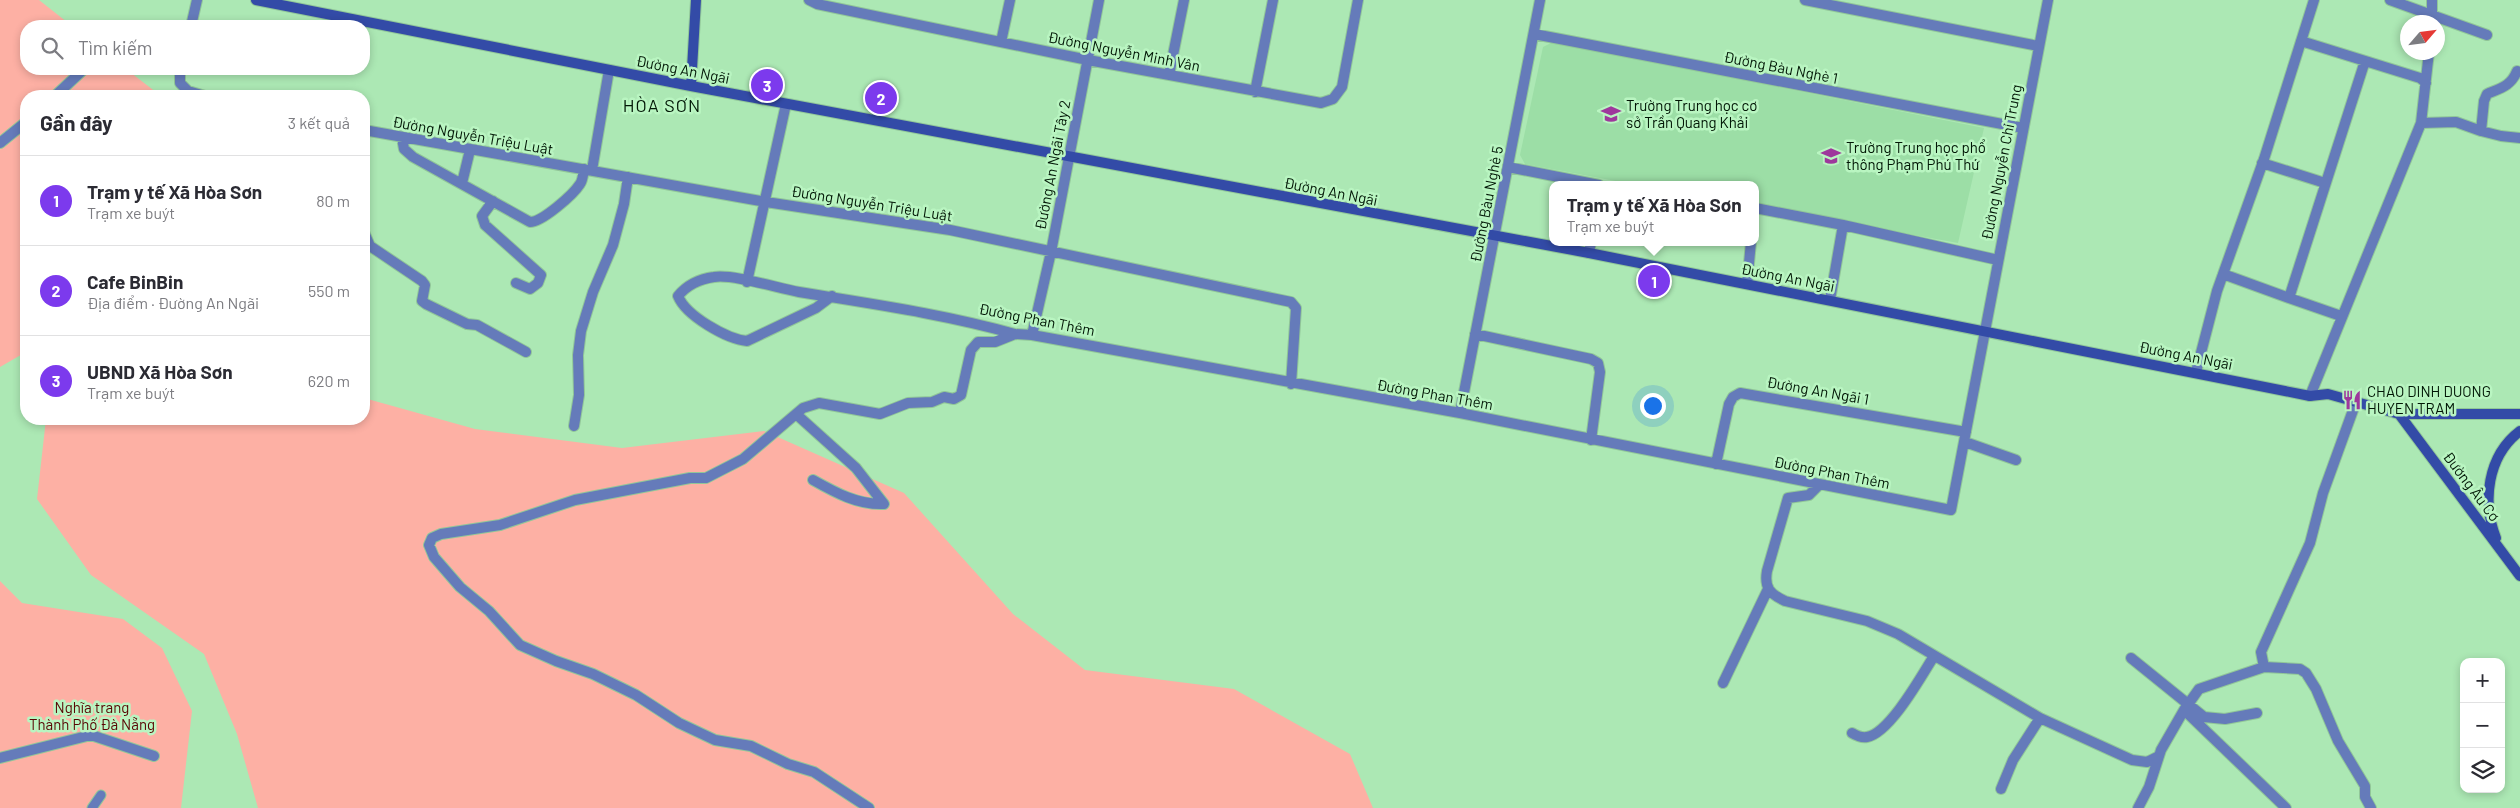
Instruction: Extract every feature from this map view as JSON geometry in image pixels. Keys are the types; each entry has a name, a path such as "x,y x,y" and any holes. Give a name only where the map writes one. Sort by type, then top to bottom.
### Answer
{"main road":[{"name":"Đường An Ngãi","path":"256,0 357,20"},
{"path":"691,86 696,0"},
{"name":"Đường An Ngãi","path":"370,23 786,104 1494,237 1589,253 2310,396 2328,394 2399,414 2520,414"},
{"name":"Đường Âu Cơ","path":"2399,414 2520,576"},
{"path":"2501,550 2491,523 2488,503 2490,483 2495,464 2505,446 2520,431"}],"street":[{"path":"192,20 197,0"},
{"name":"Đường Nguyễn Minh Vân","path":"810,0 816,4 1088,60 1312,103 1333,99 1342,87 1358,0"},
{"path":"1002,42 1010,0"},
{"name":"Đường An Ngãi Tây 2","path":"1032,334 1051,252 1099,0"},
{"path":"1169,75 1184,0"},
{"path":"1255,92 1273,0"},
{"name":"Đường Bàu Nghè 5","path":"1460,414 1540,0"},
{"path":"1805,0 2038,46"},
{"name":"Đường Nguyễn Chí Trung","path":"1984,330 2048,0"},
{"path":"2196,372 2223,274 2262,163 2314,0"},
{"path":"2390,0 2423,15"},
{"path":"2432,0 2432,15"},
{"path":"2445,23 2487,35"},
{"name":"Đường Bàu Nghè 1","path":"1534,34 2023,128"},
{"path":"2301,41 2420,78 2426,83"},
{"path":"2310,396 2421,123 2428,60"},
{"path":"2289,298 2365,61"},
{"path":"402,138 404,149 409,154 527,222 537,221 580,185 588,170 608,70"},
{"path":"2481,130 2484,101 2487,94 2506,87 2513,80 2517,70"},
{"path":"61,90 78,75"},
{"path":"180,75 180,83 187,90"},
{"path":"747,282 786,104"},
{"path":"2421,123 2456,122 2501,136 2520,138"},
{"path":"0,143 20,127"},
{"name":"Đường Nguyễn Triệu Luật","path":"370,133 766,202 950,230 1291,302 1296,308 1291,384"},
{"path":"462,183 470,150"},
{"path":"2262,163 2325,183"},
{"path":"1508,167 1580,181"},
{"path":"574,426 579,395 578,355 581,331 593,292 613,245 624,204 628,177"},
{"path":"493,201 482,216 485,225 541,275 538,283 530,289 516,282"},
{"path":"1759,209 1843,225 1998,260"},
{"path":"1830,300 1843,225"},
{"path":"370,246 422,281 425,285 422,301 426,304 467,324 477,326 526,352"},
{"path":"1589,253 1590,246"},
{"path":"1747,284 1751,246"},
{"path":"2223,274 2341,316"},
{"name":"Đường Phan Thêm","path":"832,296 816,308 770,332 748,341 735,340 689,312 678,296 686,287 698,282 714,277 733,277 747,282 832,296 909,309 970,321 1015,334 1032,334 1291,384 1460,414 1951,510 1984,330"},
{"path":"870,808 814,772 788,764 751,746 715,740 679,722 636,695 593,674 556,662 520,645 488,611 460,587 434,557 429,545 432,538 441,534 500,525 575,500 690,478 706,478 743,459 803,408 819,404 880,414 908,403 932,402 944,397 954,399 961,395 970,350 978,342 995,342 1015,334"},
{"path":"1475,334 1591,359 1598,363 1600,372 1591,440"},
{"name":"Đường An Ngãi 1","path":"1716,464 1729,404 1733,397 1740,393 1965,437"},
{"path":"2264,667 2261,652 2310,543 2324,493 2356,402"},
{"path":"796,414 856,468 884,504 870,505 852,500 814,480"},
{"path":"1965,437 2016,460"},
{"path":"1792,479 1766,571 1765,580 1768,589 1773,595 1785,601 1875,625 1898,634 2040,718 2132,760 2147,762 2157,757"},
{"path":"1788,498 1808,495 1819,484"},
{"path":"1723,683 1768,589"},
{"path":"1852,733 1866,738 1889,721 1900,709 1934,656"},
{"path":"2131,658 2185,708 2286,808"},
{"path":"2138,808 2149,787 2157,757 2185,708 2199,690 2209,684 2264,667 2300,669 2311,680 2338,741 2365,786 2365,797 2371,808"},
{"path":"2185,708 2204,717 2225,719 2257,713"},
{"path":"2001,789 2013,760 2040,718"},
{"path":"0,758 91,735 154,756"},
{"path":"92,808 101,795"}],"shaded area":[{"name":"Trường Trung học phổ thông Phạm Phú Thứ","path":"1553,42 1984,128 1958,243 1759,207 1759,181 1616,181 1525,164 1520,155 1543,47"}],"green space":[{"path":"0,0 39,0 64,20 20,20 20,75 134,75 153,90 20,90 20,355 0,367"},
{"path":"370,400 475,429 622,448 764,431 904,493 1013,614 1085,670 1234,689 1350,754 1373,808 258,808 237,734 204,654 91,575 37,499 45,425 370,425"},
{"name":"Nghĩa trang Thành Phố Đà Nẵng","path":"0,581 22,603 123,619 162,648 192,711 181,808 0,808"}],"place":[{"name":"UBND Xã Hòa Sơn","path":"767,85"},
{"name":"Cafe BinBin","path":"881,98"},
{"name":"Trường Trung học cơ sở Trần Quang Khải","path":"1611,114"},
{"name":"Trường Trung học phổ thông Phạm Phú Thứ","path":"1831,156"},
{"name":"Trạm y tế Xã Hòa Sơn","path":"1654,281"},
{"name":"CHAO DINH DUONG HUYEN TRAM","path":"2352,400"}],"district":[{"name":"HÒA SƠN","path":"662,105"}]}
